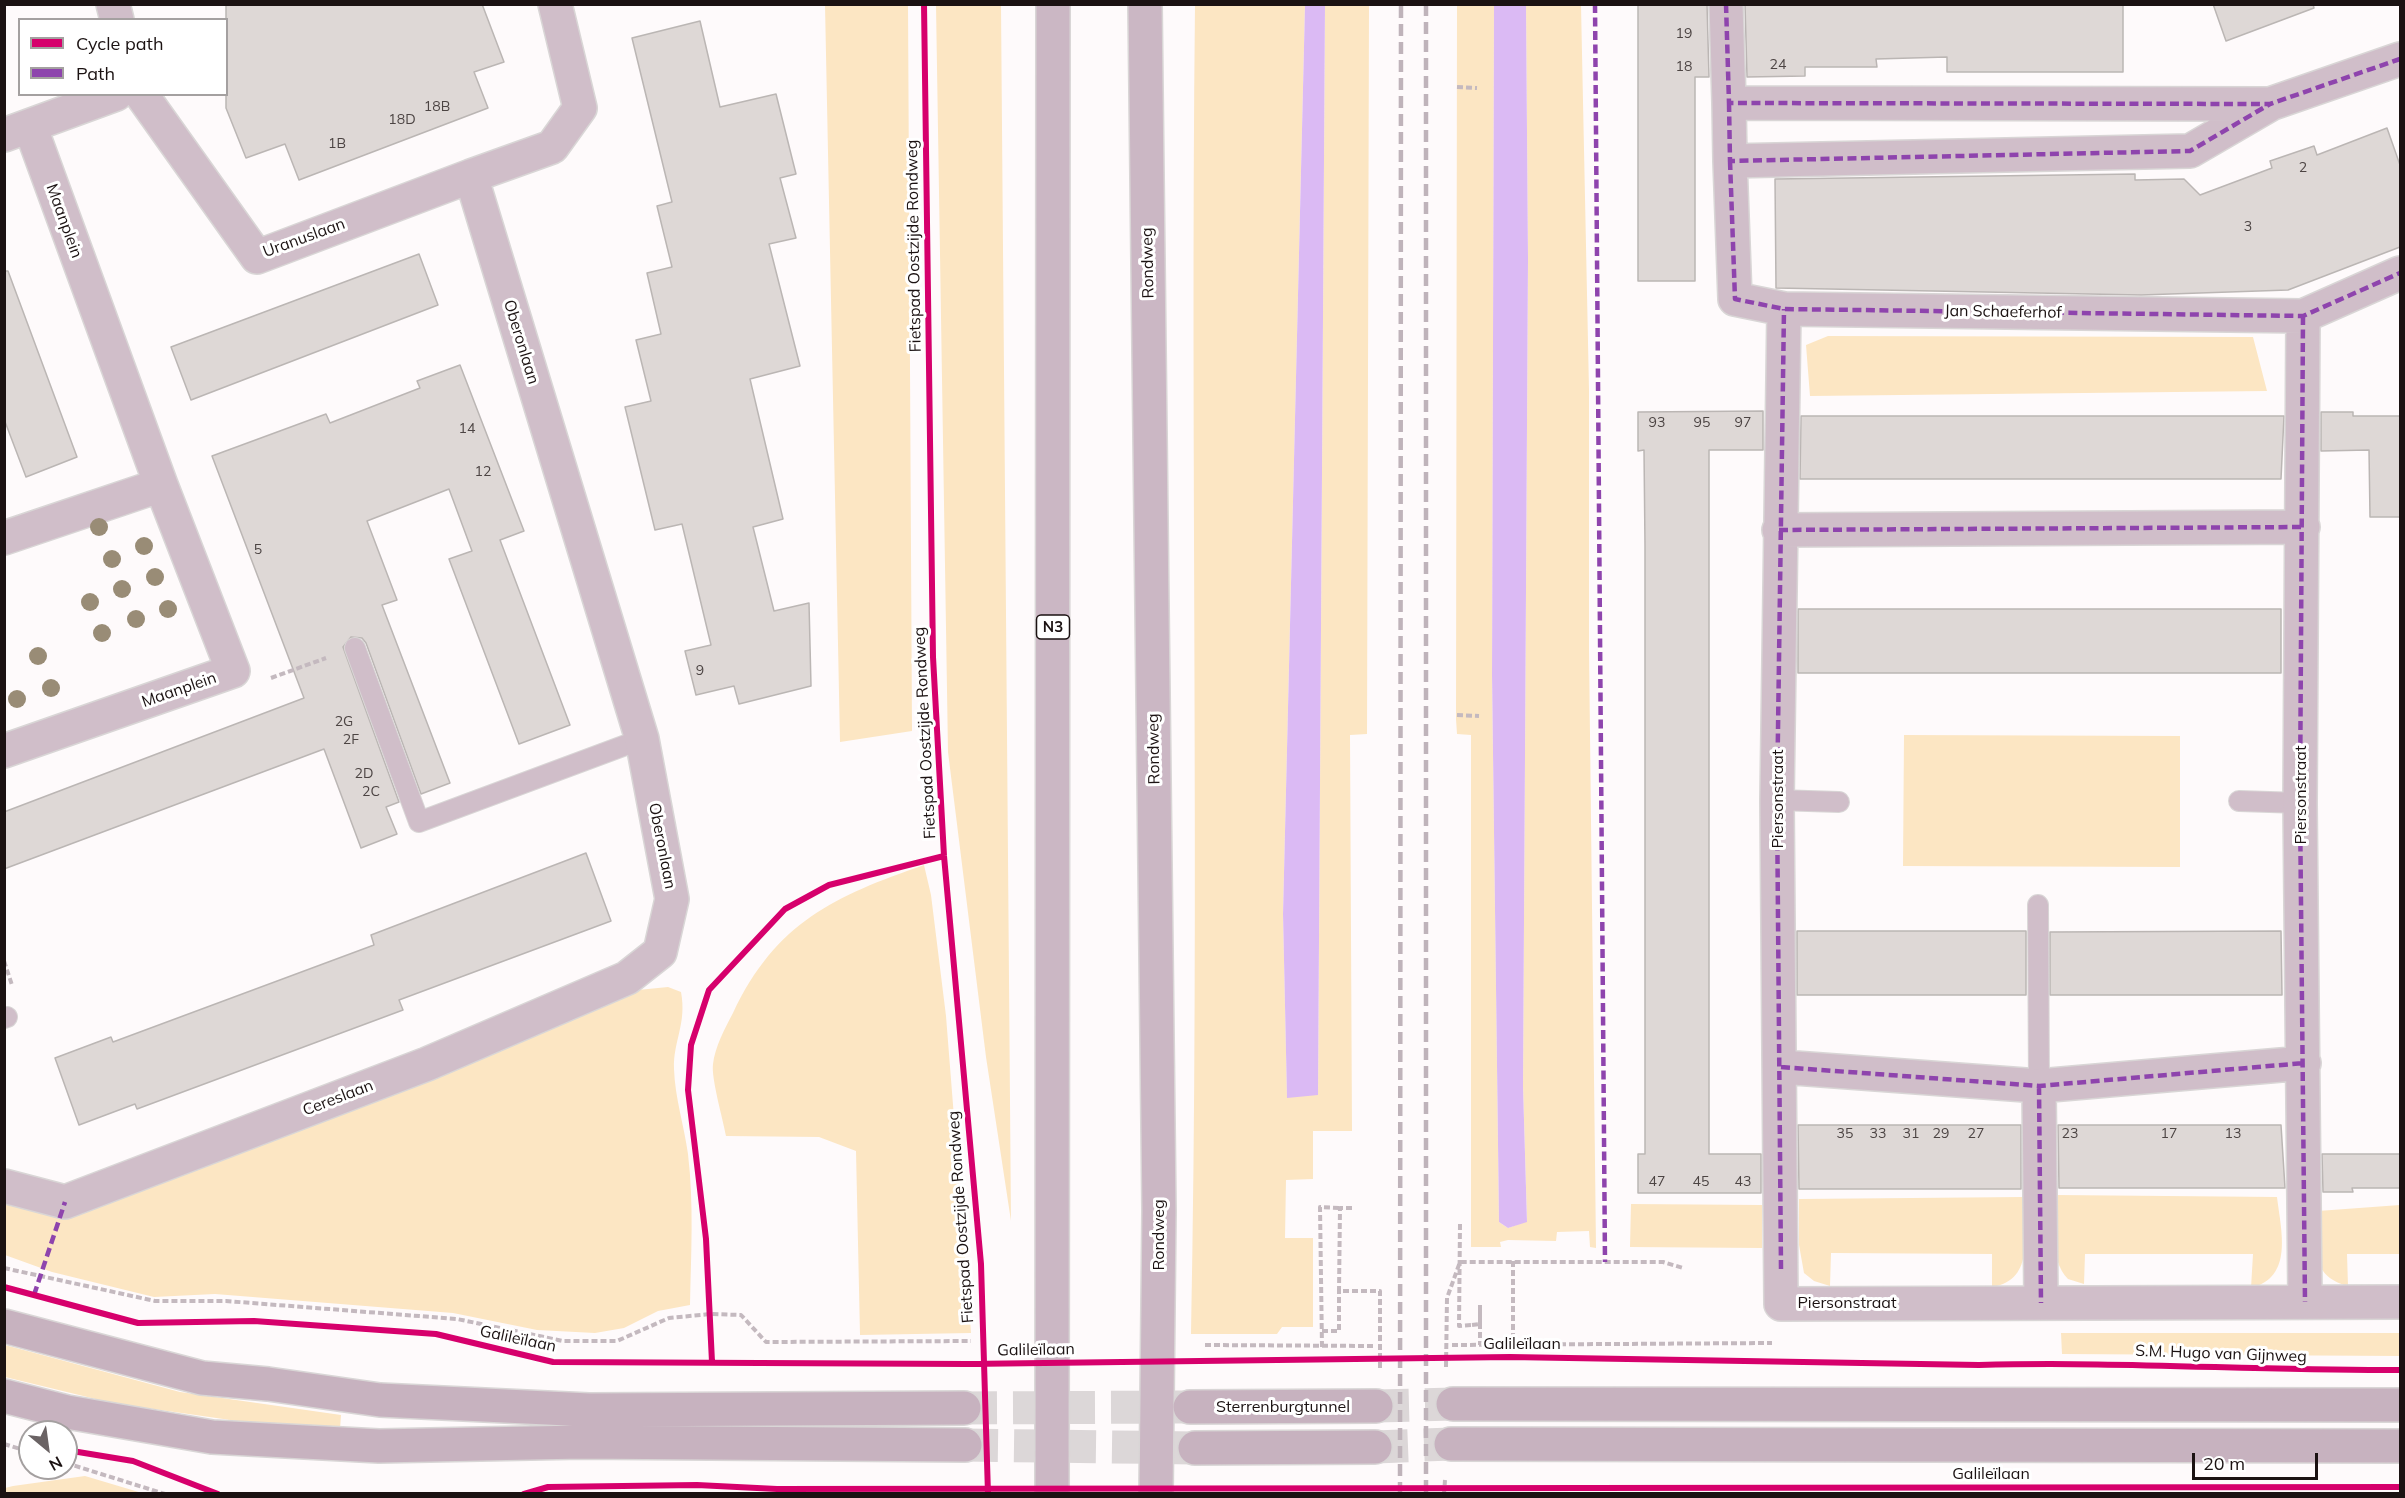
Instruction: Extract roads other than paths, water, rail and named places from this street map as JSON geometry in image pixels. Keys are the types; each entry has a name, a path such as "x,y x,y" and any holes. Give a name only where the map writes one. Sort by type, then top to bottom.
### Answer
{"highway":[{"name":"N3","path":"1052,1494 1053,4"},
{"name":"Rondweg","path":"1145,4 1159,1187 1156,1494"}],"street":[{"path":"471,176 552,147 580,108 555,4"},
{"name":"Jan Schaeferhof","path":"1726,4 1735,299 1784,309 2303,316 2400,273"},
{"path":"1730,161 2190,151 2270,104 2400,59"},
{"path":"17,130 110,96"},
{"name":"Uranuslaan","path":"142,96 257,257 471,176"},
{"path":"1729,103 2270,104"},
{"name":"Maanplein","path":"4,751 233,671 161,485 17,130"},
{"name":"Oberonlaan","path":"471,176 642,739 672,899 660,952"},
{"name":"Piersonstraat","path":"1784,309 1779,530 1777,800 1781,1067 1781,1304 2400,1302"},
{"name":"Piersonstraat","path":"2303,316 2300,802 2305,1302"},
{"path":"4,538 161,485"},
{"path":"1779,530 2303,527"},
{"name":"Cereslaan","path":"4,1186 65,1202 427,1064 627,978 660,952"},
{"path":"1781,1067 2039,1086 2304,1063"},
{"path":"2039,1086 2041,1303"},
{"path":"4,1326 202,1378 268,1384 380,1400 589,1410 964,1408"},
{"path":"4,1396 67,1412 212,1437 379,1446 582,1443 965,1444"},
{"path":"1453,1404 2400,1405"},
{"name":"Sterrenburgtunnel","path":"1190,1407 1376,1406"},
{"name":"Galileïlaan","path":"1451,1444 2400,1446"},
{"path":"1195,1448 1375,1447"}],"lane":[{"path":"355,648 419,822 642,739"},
{"path":"1777,800 1839,802"},
{"path":"2239,801 2300,802"},
{"path":"2038,905 2039,1086"}],"tunnel":[{"path":"1376,1406 1453,1404"},
{"path":"964,1408 1185,1407"},
{"path":"1375,1447 1451,1444"},
{"path":"965,1445 1195,1448"}],"railway":[{"path":"1400,1494 1401,4"},
{"path":"1426,4 1426,1494"}]}
